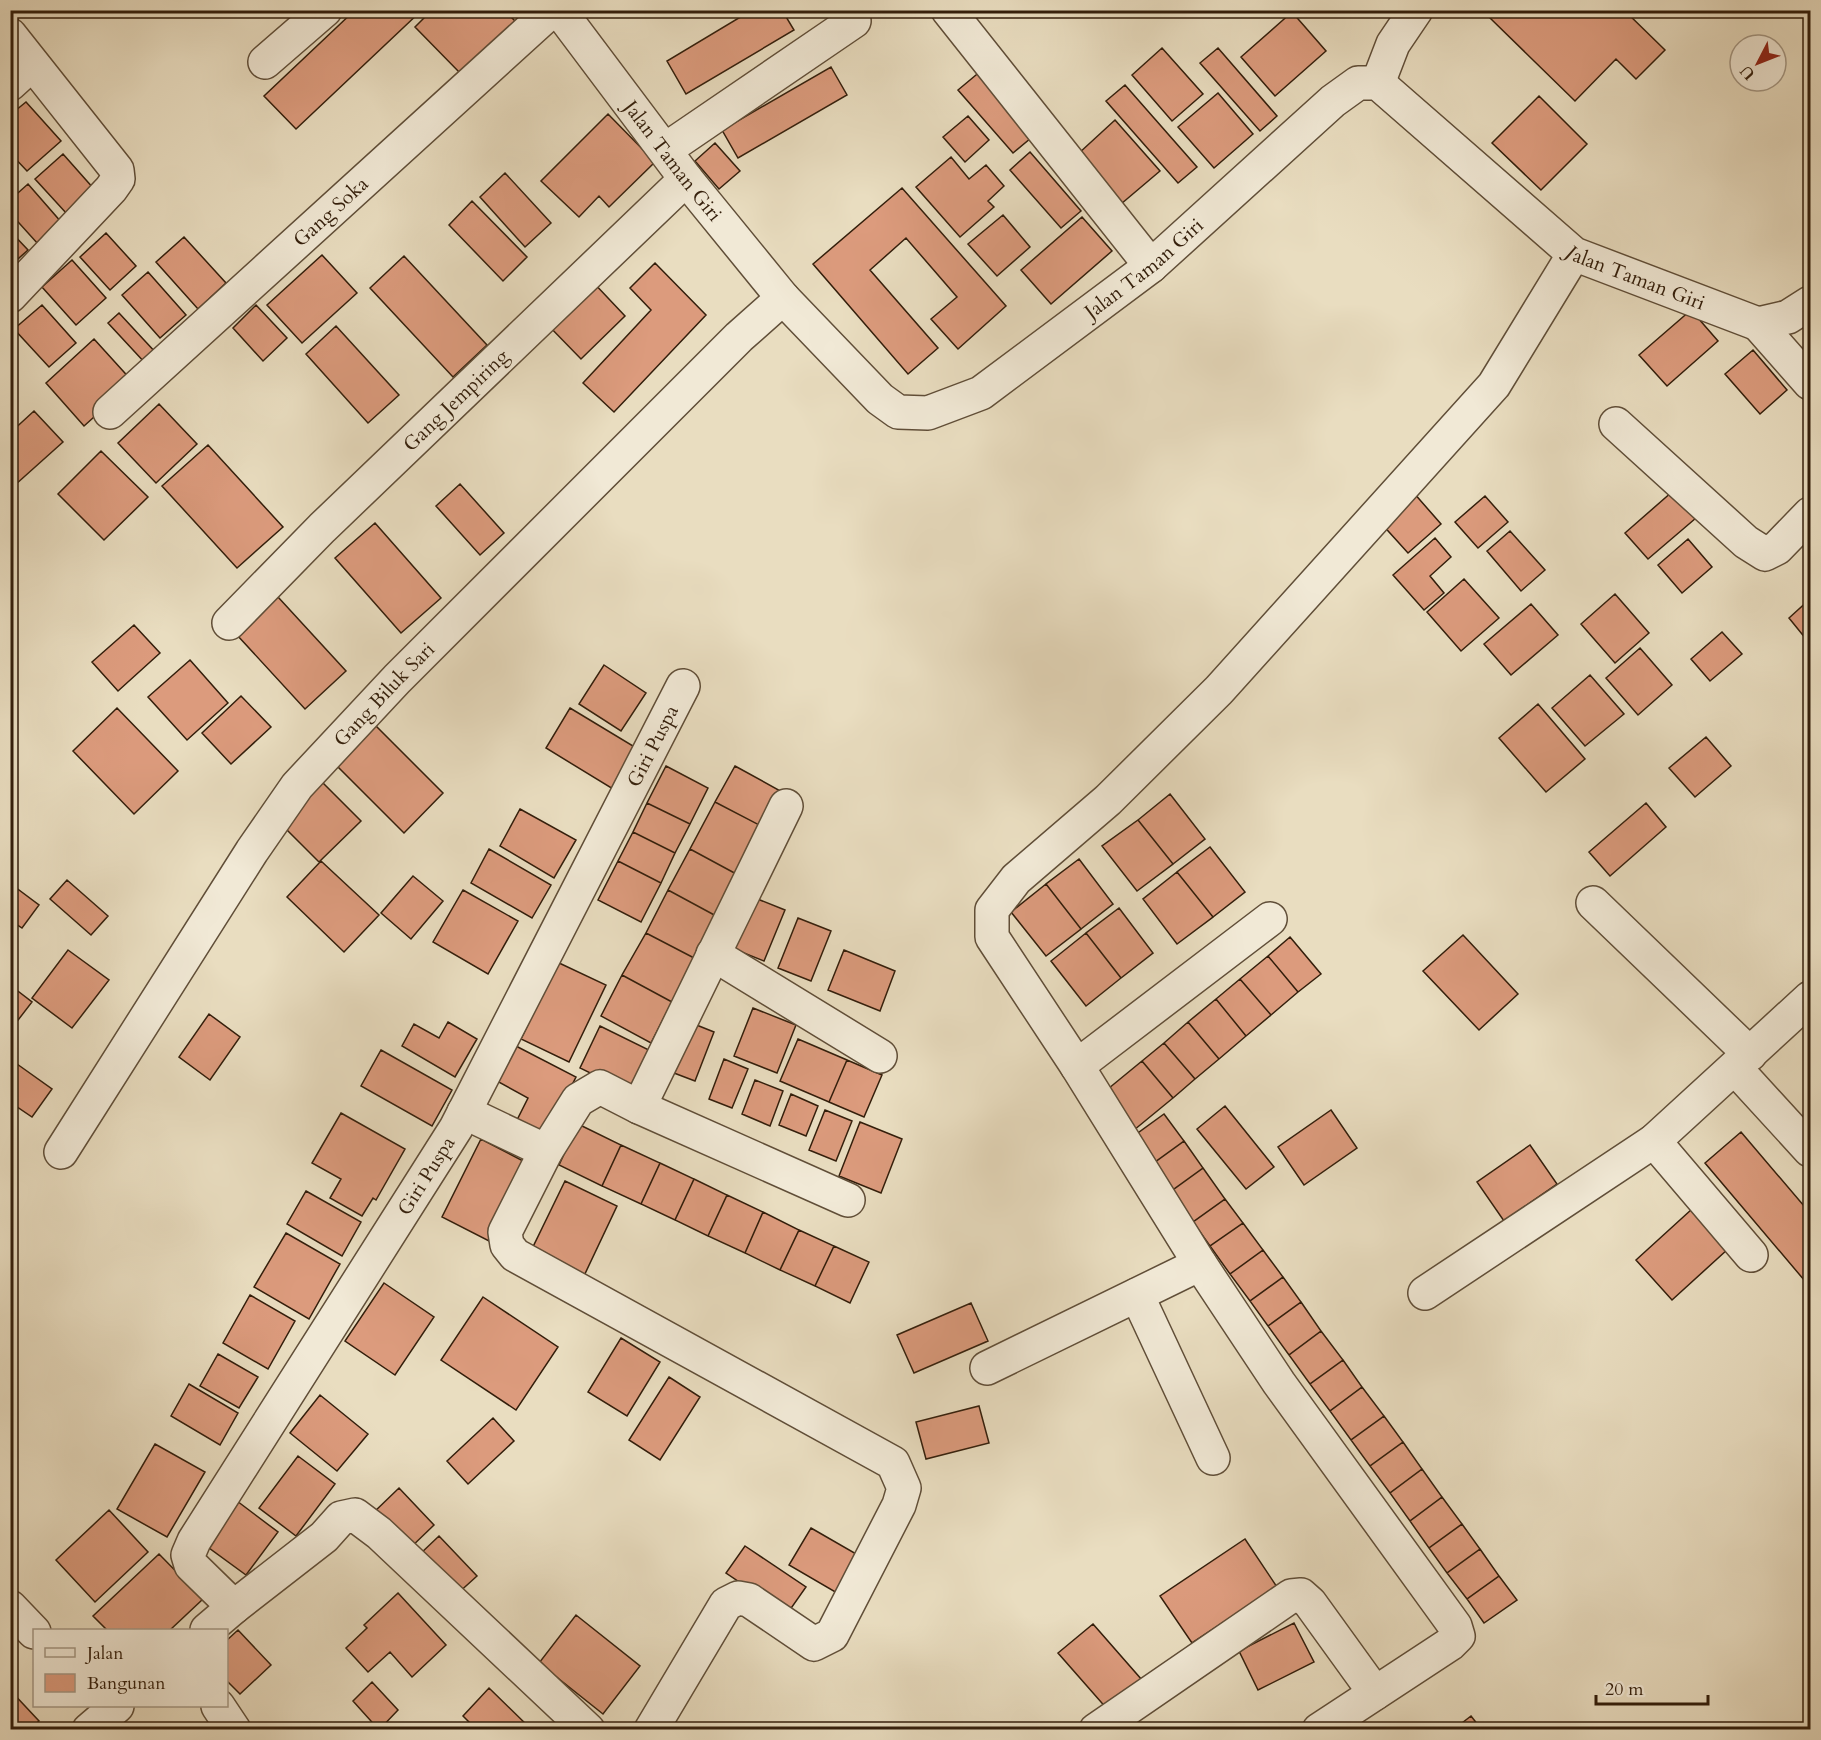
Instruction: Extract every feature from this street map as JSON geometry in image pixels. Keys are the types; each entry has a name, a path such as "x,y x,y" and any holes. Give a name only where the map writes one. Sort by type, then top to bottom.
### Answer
{"street":[{"path":"265,62 325,10"},
{"name":"Gang Soka","path":"110,412 552,10"},
{"name":"Jalan Taman Giri","path":"560,10 686,179 783,298 880,399 898,412 928,413 981,393 1151,266 1333,101 1358,83 1378,83 1574,254 1758,324"},
{"path":"948,10 1151,266"},
{"path":"1378,83 1393,44 1416,10"},
{"path":"665,150 854,21"},
{"path":"10,35 21,74 117,170 118,179 10,296"},
{"name":"Gang Jempiring","path":"230,623 329,521 686,179"},
{"path":"1319,1730 1450,1644 1458,1636 1455,1626 1279,1383 1200,1264 1077,1066 992,937 992,910 1016,879 1107,800 1219,690 1494,385 1574,254"},
{"name":"Gang Biluk Sari","path":"60,1152 252,851 297,786 397,679 740,337 783,298"},
{"path":"1810,303 1788,317 1758,324 1810,383"},
{"path":"1616,424 1746,542 1765,554 1777,548 1810,514"},
{"name":"Giri Puspa","path":"234,1607 191,1565 188,1555 464,1112 683,686"},
{"path":"639,1107 786,806"},
{"path":"1593,903 1742,1061 1810,1150"},
{"path":"1077,1066 1270,919"},
{"path":"713,954 880,1056"},
{"path":"1425,1293 1654,1141 1810,998"},
{"path":"651,1730 726,1604 738,1598 749,1600 813,1644 832,1635 899,1505 904,1488 893,1463 515,1255 507,1245 505,1233 546,1151 578,1100 600,1087 639,1107 848,1200"},
{"path":"464,1112 546,1151"},
{"path":"1654,1141 1751,1254"},
{"path":"987,1368 1200,1264"},
{"path":"1137,1295 1213,1458"},
{"path":"208,1629 324,1537 341,1518 354,1515 380,1533 588,1730"},
{"path":"1102,1728 1292,1596 1301,1595 1310,1603 1375,1692"},
{"path":"10,1607 33,1631"},
{"path":"219,1707 234,1730"}],"building":[{"path":"355,10 422,10 296,129 264,96"},
{"path":"432,10 504,10 515,21 460,73 415,27"},
{"path":"752,10 782,10 794,30 686,94 667,61"},
{"path":"1497,10 1624,10 1665,50 1636,79 1616,59 1575,101 1490,18"},
{"path":"1292,12 1326,51 1275,96 1241,57"},
{"path":"1162,48 1203,94 1172,121 1132,75"},
{"path":"1218,48 1277,116 1260,131 1200,63"},
{"path":"831,67 847,95 738,158 722,130"},
{"path":"982,70 1037,133 1013,153 958,90"},
{"path":"1125,85 1197,167 1178,183 1106,101"},
{"path":"1218,93 1253,134 1214,168 1178,127"},
{"path":"1539,96 1587,144 1541,190 1492,143"},
{"path":"26,102 61,141 27,171 10,153 10,115"},
{"path":"608,114 655,162 609,207 599,196 579,217 541,181"},
{"path":"968,116 989,140 965,162 943,137"},
{"path":"1115,120 1160,171 1121,204 1078,154"},
{"path":"715,143 740,171 719,189 695,161"},
{"path":"1030,152 1081,211 1061,228 1010,170"},
{"path":"63,154 94,189 67,214 35,179"},
{"path":"951,157 969,179 986,165 1004,186 988,201 994,207 960,237 916,187"},
{"path":"505,173 551,223 525,247 480,197"},
{"path":"28,184 62,223 38,244 10,213 10,200"},
{"path":"902,188 1006,306 958,349 931,319 957,297 906,238 870,270 938,348 908,374 813,264"},
{"path":"472,201 527,257 503,281 449,225"},
{"path":"1003,215 1030,247 997,276 968,244"},
{"path":"1082,217 1112,251 1051,304 1021,270"},
{"path":"10,231 28,250 10,266"},
{"path":"106,233 136,266 110,290 80,257"},
{"path":"184,237 226,283 198,309 156,262"},
{"path":"322,255 357,293 302,343 267,305"},
{"path":"404,256 487,345 453,377 370,288"},
{"path":"72,260 106,298 76,325 42,287"},
{"path":"655,263 706,315 614,412 583,383 651,310 630,288"},
{"path":"148,272 186,315 160,338 122,295"},
{"path":"591,280 625,316 581,359 546,323"},
{"path":"42,305 76,343 49,367 14,329"},
{"path":"256,305 287,338 263,361 233,328"},
{"path":"1691,310 1718,341 1667,386 1639,355"},
{"path":"119,313 157,354 146,364 108,323"},
{"path":"336,326 399,395 368,423 306,354"},
{"path":"94,339 133,382 84,426 46,383"},
{"path":"1753,350 1787,390 1760,414 1725,374"},
{"path":"159,404 197,444 156,483 118,443"},
{"path":"34,411 63,442 15,485 10,479 10,433"},
{"path":"208,445 283,527 237,568 162,486"},
{"path":"101,451 148,497 104,540 58,494"},
{"path":"460,484 504,533 480,555 436,506"},
{"path":"1673,491 1696,518 1648,559 1625,533"},
{"path":"1413,492 1441,524 1408,553 1380,522"},
{"path":"1485,496 1508,522 1478,548 1455,522"},
{"path":"375,523 441,598 401,633 335,558"},
{"path":"1510,531 1545,570 1521,591 1487,551"},
{"path":"1435,538 1451,557 1430,576 1444,593 1424,610 1393,575"},
{"path":"1688,539 1712,567 1682,593 1658,565"},
{"path":"1464,579 1499,618 1461,651 1427,612"},
{"path":"1615,594 1649,633 1615,663 1581,624"},
{"path":"278,597 346,671 305,709 237,635"},
{"path":"1810,599 1810,644 1789,618"},
{"path":"1531,604 1558,635 1511,675 1484,644"},
{"path":"134,625 160,653 118,691 92,662"},
{"path":"1722,632 1742,654 1710,681 1691,659"},
{"path":"1640,648 1672,685 1638,715 1606,678"},
{"path":"190,660 228,703 187,740 148,697"},
{"path":"604,665 646,693 621,731 579,704"},
{"path":"1590,675 1624,714 1585,746 1552,708"},
{"path":"241,696 271,727 231,764 202,733"},
{"path":"1538,704 1585,759 1546,792 1499,738"},
{"path":"117,708 178,771 134,814 73,751"},
{"path":"570,708 638,749 613,789 546,748"},
{"path":"371,721 443,793 404,833 332,761"},
{"path":"1706,737 1731,766 1695,797 1669,768"},
{"path":"666,766 708,788 690,824 647,803"},
{"path":"735,766 784,793 765,828 715,802"},
{"path":"321,781 361,821 319,862 280,823"},
{"path":"1170,794 1205,839 1173,864 1138,820"},
{"path":"715,802 765,828 740,876 690,849"},
{"path":"647,803 690,824 675,853 633,832"},
{"path":"1646,803 1666,827 1610,876 1589,852"},
{"path":"520,809 576,840 554,878 500,846"},
{"path":"1138,820 1173,864 1137,891 1102,846"},
{"path":"633,832 675,853 661,883 618,861"},
{"path":"1210,847 1245,892 1213,917 1177,872"},
{"path":"489,849 551,885 532,918 471,883"},
{"path":"690,849 740,876 718,917 668,890"},
{"path":"1079,859 1113,904 1081,929 1046,884"},
{"path":"321,861 379,915 344,952 287,897"},
{"path":"618,861 661,883 641,922 598,900"},
{"path":"1177,872 1213,917 1177,944 1143,899"},
{"path":"413,876 443,901 411,939 381,913"},
{"path":"67,880 108,916 91,935 50,899"},
{"path":"11,884 39,905 22,928 10,920"},
{"path":"1046,884 1081,929 1046,956 1011,912"},
{"path":"463,890 518,921 488,974 433,942"},
{"path":"668,890 718,917 696,959 646,933"},
{"path":"750,896 785,910 764,961 729,947"},
{"path":"1119,908 1153,953 1121,978 1086,933"},
{"path":"798,918 831,931 811,981 778,968"},
{"path":"646,933 696,959 672,1002 622,975"},
{"path":"1086,933 1121,978 1086,1006 1051,961"},
{"path":"1463,935 1518,994 1479,1030 1423,971"},
{"path":"1290,937 1321,974 1298,992 1268,956"},
{"path":"68,950 109,980 72,1028 32,998"},
{"path":"844,950 895,971 880,1011 828,990"},
{"path":"1268,956 1298,992 1271,1015 1240,979"},
{"path":"557,962 606,985 569,1062 521,1039"},
{"path":"622,975 672,1002 651,1043 601,1016"},
{"path":"1240,979 1271,1015 1246,1036 1216,999"},
{"path":"10,985 32,1002 15,1024 10,1021"},
{"path":"1216,999 1246,1036 1219,1059 1188,1022"},
{"path":"753,1008 796,1025 777,1073 734,1056"},
{"path":"209,1014 240,1037 210,1080 179,1057"},
{"path":"448,1022 477,1039 455,1077 402,1046 414,1024 439,1038"},
{"path":"1188,1022 1219,1059 1195,1079 1164,1043"},
{"path":"694,1024 714,1032 695,1081 674,1073"},
{"path":"600,1026 655,1053 635,1095 580,1068"},
{"path":"798,1039 847,1060 829,1102 780,1081"},
{"path":"1164,1043 1195,1079 1173,1098 1142,1061"},
{"path":"514,1045 576,1077 543,1141 514,1126 528,1098 495,1080"},
{"path":"381,1050 452,1090 432,1126 361,1086"},
{"path":"10,1059 52,1089 32,1117 10,1102"},
{"path":"724,1059 748,1069 732,1108 709,1099"},
{"path":"847,1060 882,1075 864,1117 829,1102"},
{"path":"1142,1061 1173,1098 1134,1130 1103,1093"},
{"path":"755,1080 783,1091 770,1126 742,1114"},
{"path":"791,1094 818,1106 806,1136 779,1125"},
{"path":"1225,1106 1274,1167 1246,1189 1197,1129"},
{"path":"825,1110 852,1121 836,1161 809,1150"},
{"path":"1331,1110 1357,1148 1304,1185 1278,1147"},
{"path":"341,1113 405,1149 376,1200 373,1198 362,1216 330,1198 341,1179 312,1163"},
{"path":"1164,1114 1184,1141 1151,1165 1131,1138"},
{"path":"860,1122 902,1139 881,1193 839,1176"},
{"path":"578,1124 621,1145 602,1186 559,1165"},
{"path":"1741,1132 1810,1213 1810,1287 1705,1163"},
{"path":"481,1139 529,1164 491,1242 442,1217"},
{"path":"1184,1141 1203,1168 1170,1192 1151,1165"},
{"path":"621,1145 660,1163 641,1204 602,1186"},
{"path":"1530,1145 1557,1184 1504,1221 1477,1182"},
{"path":"660,1163 694,1179 675,1220 641,1204"},
{"path":"1203,1168 1225,1199 1193,1222 1170,1192"},
{"path":"694,1179 727,1195 708,1236 675,1220"},
{"path":"565,1181 617,1206 583,1278 530,1253"},
{"path":"306,1191 361,1222 342,1256 287,1224"},
{"path":"727,1195 763,1212 745,1253 708,1236"},
{"path":"1225,1199 1243,1223 1210,1246 1193,1222"},
{"path":"1692,1209 1728,1249 1672,1300 1636,1260"},
{"path":"763,1212 799,1230 780,1270 745,1253"},
{"path":"1243,1223 1263,1250 1230,1274 1210,1246"},
{"path":"799,1230 834,1246 815,1286 780,1270"},
{"path":"286,1233 340,1264 309,1319 254,1287"},
{"path":"834,1246 869,1262 850,1303 815,1286"},
{"path":"1263,1250 1283,1277 1250,1301 1230,1274"},
{"path":"1283,1277 1301,1302 1268,1326 1250,1301"},
{"path":"384,1283 434,1317 395,1375 345,1341"},
{"path":"250,1295 295,1321 268,1369 223,1343"},
{"path":"483,1297 558,1347 516,1410 441,1360"},
{"path":"1301,1302 1321,1331 1289,1355 1268,1326"},
{"path":"971,1303 988,1341 914,1373 897,1335"},
{"path":"1321,1331 1343,1360 1310,1384 1289,1355"},
{"path":"621,1338 660,1362 627,1416 588,1392"},
{"path":"218,1354 258,1377 239,1408 200,1386"},
{"path":"1343,1360 1362,1387 1330,1411 1310,1384"},
{"path":"669,1377 700,1397 660,1460 629,1440"},
{"path":"189,1384 238,1413 220,1445 171,1416"},
{"path":"1362,1387 1384,1416 1351,1440 1330,1411"},
{"path":"320,1395 368,1434 337,1471 290,1433"},
{"path":"979,1406 989,1443 926,1459 916,1422"},
{"path":"1384,1416 1403,1442 1370,1466 1351,1440"},
{"path":"493,1418 514,1441 468,1484 447,1461"},
{"path":"1403,1442 1422,1469 1390,1493 1370,1466"},
{"path":"155,1444 205,1472 167,1537 117,1509"},
{"path":"298,1456 335,1484 296,1536 259,1508"},
{"path":"1422,1469 1442,1497 1410,1521 1390,1493"},
{"path":"399,1488 434,1525 406,1552 371,1515"},
{"path":"1442,1497 1462,1524 1429,1548 1410,1521"},
{"path":"237,1501 278,1532 246,1575 205,1545"},
{"path":"109,1510 148,1552 95,1602 56,1560"},
{"path":"1462,1524 1480,1549 1447,1573 1429,1548"},
{"path":"811,1528 858,1555 837,1593 789,1565"},
{"path":"439,1536 477,1576 456,1595 419,1555"},
{"path":"1245,1539 1277,1587 1192,1643 1160,1596"},
{"path":"745,1546 806,1587 787,1614 726,1573"},
{"path":"1480,1549 1499,1576 1467,1599 1447,1573"},
{"path":"159,1554 203,1599 171,1629 106,1629 93,1616"},
{"path":"1499,1576 1517,1600 1484,1623 1467,1599"},
{"path":"398,1593 446,1645 412,1677 390,1652 368,1672 346,1648 367,1628 364,1625"},
{"path":"576,1615 640,1666 603,1714 539,1663"},
{"path":"1294,1623 1314,1662 1258,1690 1239,1651"},
{"path":"1093,1624 1142,1680 1108,1710 1058,1653"},
{"path":"238,1630 271,1665 240,1694 228,1682 228,1639"},
{"path":"372,1682 398,1710 379,1730 353,1701"},
{"path":"489,1688 532,1730 477,1730 463,1716"},
{"path":"10,1690 39,1721 29,1730 10,1730"},
{"path":"1471,1716 1482,1730 1453,1730"}]}
